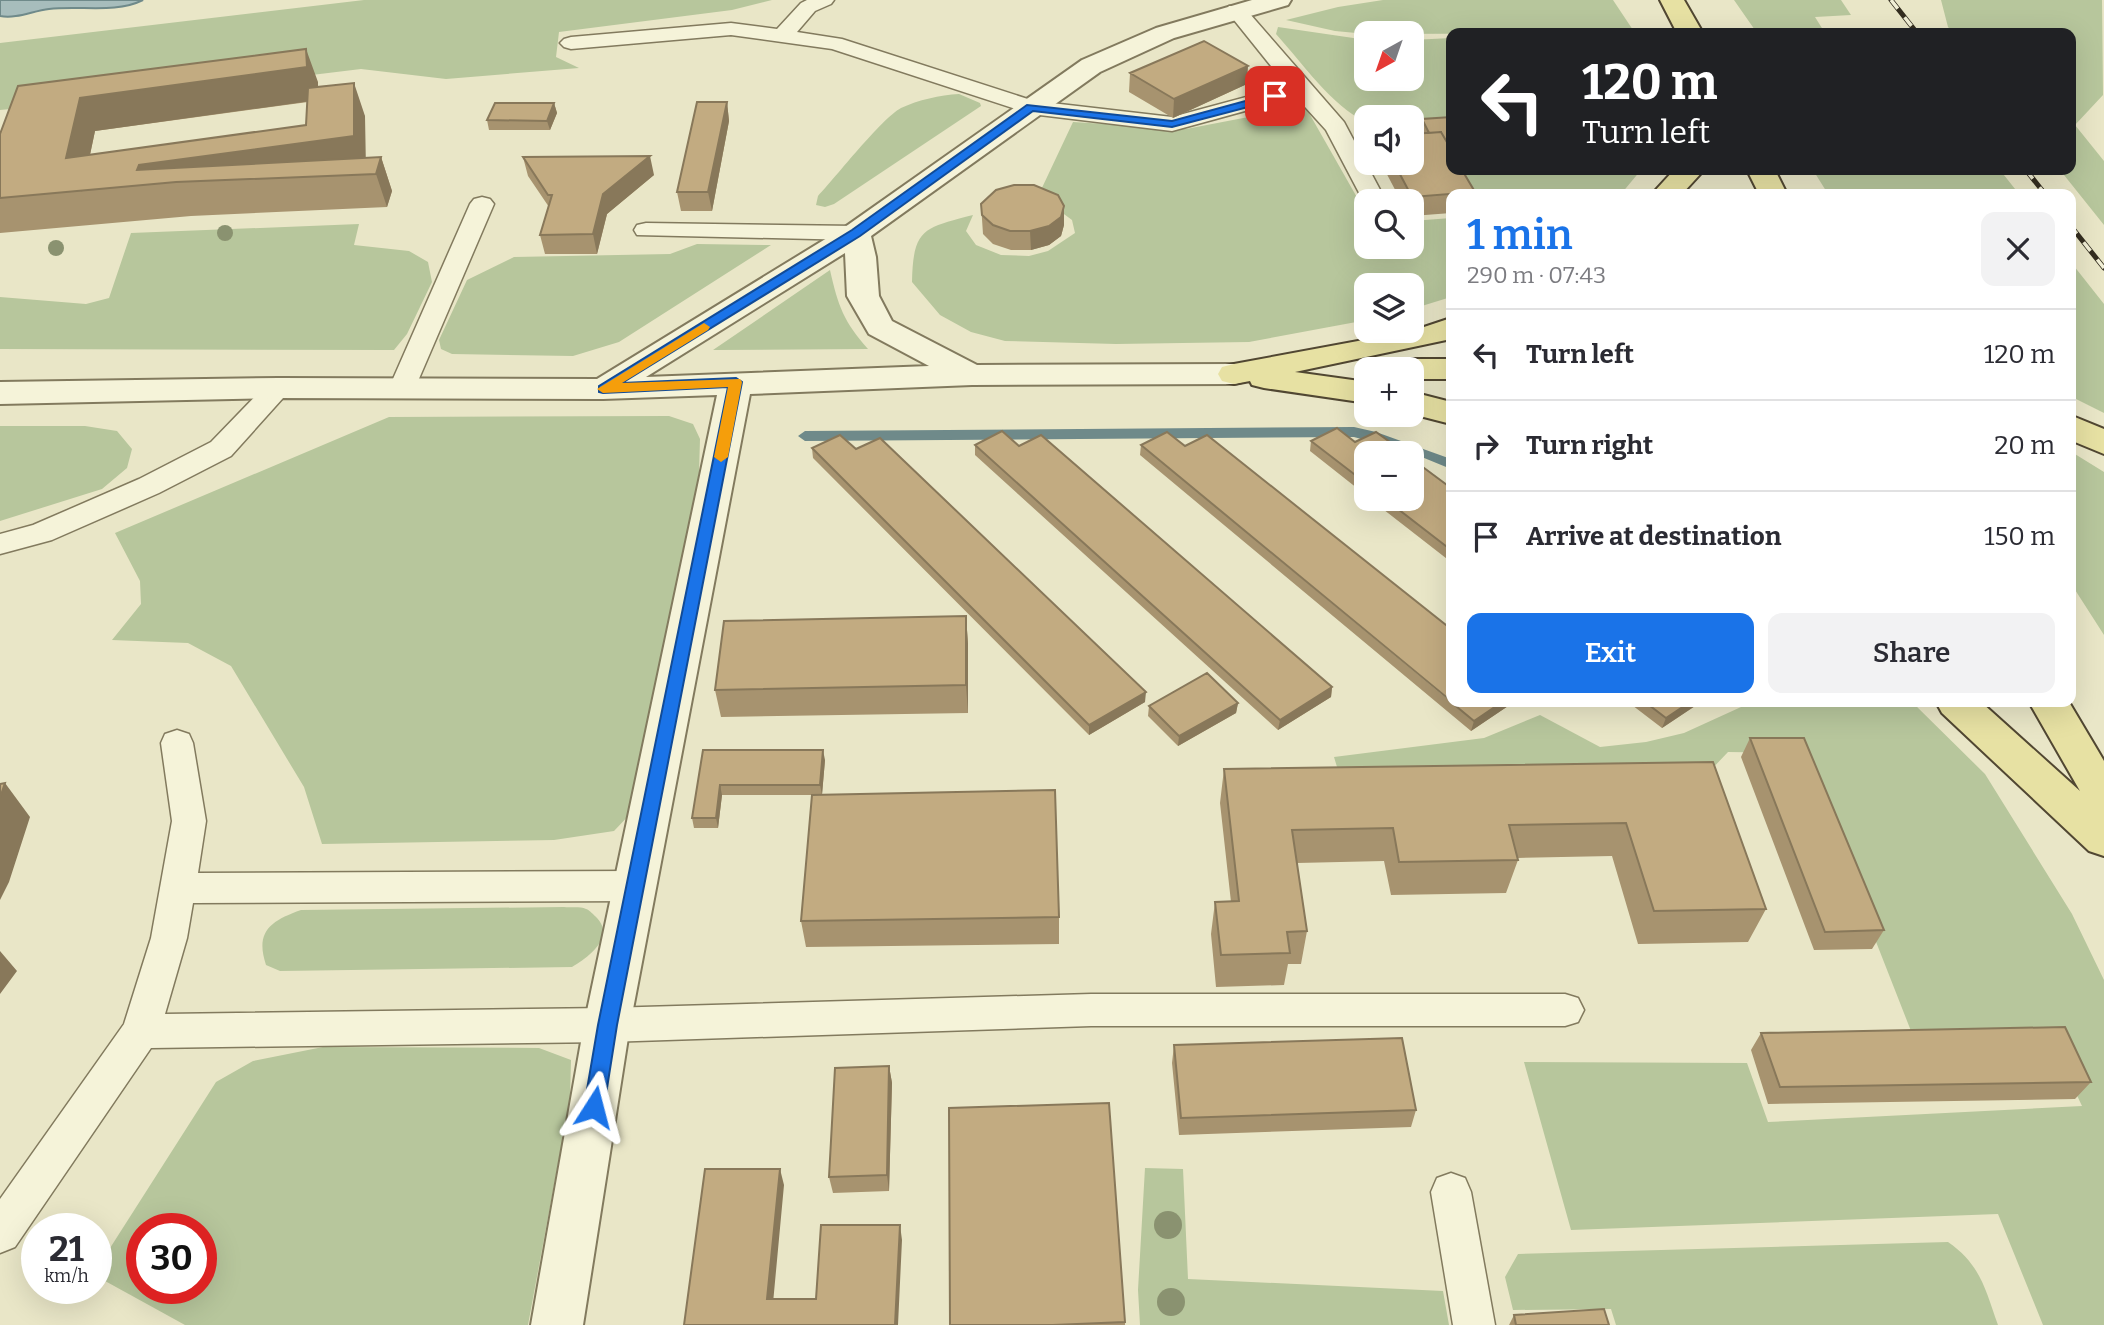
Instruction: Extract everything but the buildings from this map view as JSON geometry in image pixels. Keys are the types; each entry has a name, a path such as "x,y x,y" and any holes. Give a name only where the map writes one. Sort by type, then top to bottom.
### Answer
{"main road":[{"path":"1673,1 1687,28"},
{"path":"1671,189 1685,175"},
{"path":"1234,374 1427,336 1446,330"},
{"path":"1424,369 1446,369"},
{"path":"1234,374 1354,371"},
{"path":"1234,374 1354,391"},
{"path":"1424,406 1446,412"},
{"path":"2076,429 2104,443"},
{"path":"1960,707 2104,839"},
{"path":"2052,707 2104,797"}],"street":[{"path":"603,389 856,233 1091,66 1165,33 1236,10 1279,0"},
{"path":"856,233 861,257 863,296 880,327 972,375"},
{"path":"0,393 279,388 603,389 972,375 1234,374"},
{"path":"557,1325 607,1025 736,382"}],"lane":[{"path":"782,36 808,7 824,0"},
{"path":"1236,10 1336,127 1368,189"},
{"path":"570,43 731,29 835,43 1031,107 1172,124 1301,89"},
{"path":"402,388 482,204"},
{"path":"646,230 856,233"},
{"path":"0,544 42,533 149,486 221,449 279,388"},
{"path":"0,1233 141,1031 169,938 190,821 177,743"},
{"path":"177,888 635,886"},
{"path":"141,1031 607,1025 1091,1010 1565,1010"},
{"path":"1451,1192 1474,1325"}],"green space":[{"path":"364,0 772,0 732,10 559,32 556,57 579,68 446,79 361,69 0,110 0,43"},
{"path":"1383,0 1613,0 1632,28 1446,28 1446,34 1424,34 1424,21 1354,21 1354,33 1286,20 1338,7"},
{"path":"1734,0 1841,0 1851,15 1815,17 1822,28 1754,28"},
{"path":"1941,0 2102,0 2103,95 2076,124 2076,28 1948,27"},
{"path":"1278,27 1354,38 1354,91 1424,91 1424,39 1446,38 1446,123 1424,125 1424,105 1354,105 1354,115 1318,83 1276,34"},
{"path":"959,94 980,103 981,106 834,204 825,207 816,205 818,196 892,114 922,100"},
{"path":"1305,106 1354,192 1354,259 1424,259 1424,220 1446,218 1446,299 1424,305 1424,273 1354,273 1354,322 1249,342 1116,344 1005,341 971,332 940,315 912,282 915,251 919,240 932,228 973,215 966,231 976,245 1001,255 1029,256 1048,251 1075,233 1072,220 1049,203 1040,192 1073,122 1186,129"},
{"path":"2076,126 2104,161 2104,225 2064,175 2076,175"},
{"path":"1458,175 1637,175 1625,189 1466,189"},
{"path":"1816,175 2004,175 2015,189 1825,189"},
{"path":"359,224 354,245 409,251 428,262 432,282 407,334 394,350 0,349 0,297 86,304 109,298 131,233"},
{"path":"697,244 771,245 619,342 573,356 452,354 441,349 439,340 467,280 514,257 670,254"},
{"path":"2076,269 2104,304 2104,413 2076,399"},
{"path":"830,270 843,313 868,349 713,350"},
{"path":"669,416 693,424 700,439 699,473 633,811 614,831 554,840 322,844 304,787 231,666 188,643 112,640 141,604 140,581 115,533 389,417"},
{"path":"0,426 85,426 117,431 132,449 127,468 102,489 0,521"},
{"path":"2076,455 2104,472 2104,635 2076,591"},
{"path":"1741,707 1917,707 1985,774 2072,914 2104,980 2104,1325 2043,1325 1998,1214 1571,1230 1524,1062 1747,1063 1768,1122 2082,1106 2048,1034 1911,1031 1802,753 1728,752 1708,773 1344,790 1334,757 1484,738 1540,715 1600,747 1646,742 1684,733"},
{"path":"564,907 588,910 601,924 603,931 602,938 593,952 572,967 280,971 266,965 263,954 262,944 268,929 281,919 301,910"},
{"path":"323,1047 539,1048 571,1060 570,1099 528,1325 185,1325 147,1304 217,1304 217,1213 132,1213 216,1082 253,1061"},
{"path":"1145,1168 1183,1169 1188,1279 1443,1291 1449,1325 1140,1325 1138,1290"},
{"path":"126,1223 126,1293 112,1285 112,1245"},
{"path":"1948,1242 1975,1269 1998,1325 1616,1325 1611,1309 1513,1310 1505,1277 1518,1254"}],"shaded area":[{"path":"0,0 143,0 121,7 49,9 6,17 0,16"}],"waterway":[{"path":"805,436 1354,432 1371,435 1446,462"}],"railway":[{"path":"1891,0 1913,28"},
{"path":"2030,175 2041,189"},
{"path":"2076,233 2104,268"}],"slow traffic":[{"path":"704,327 603,389 736,382 721,457"}],"route":[{"path":"594,1107 607,1025 736,382 603,389 856,233 1031,107 1172,124 1275,96"}]}
